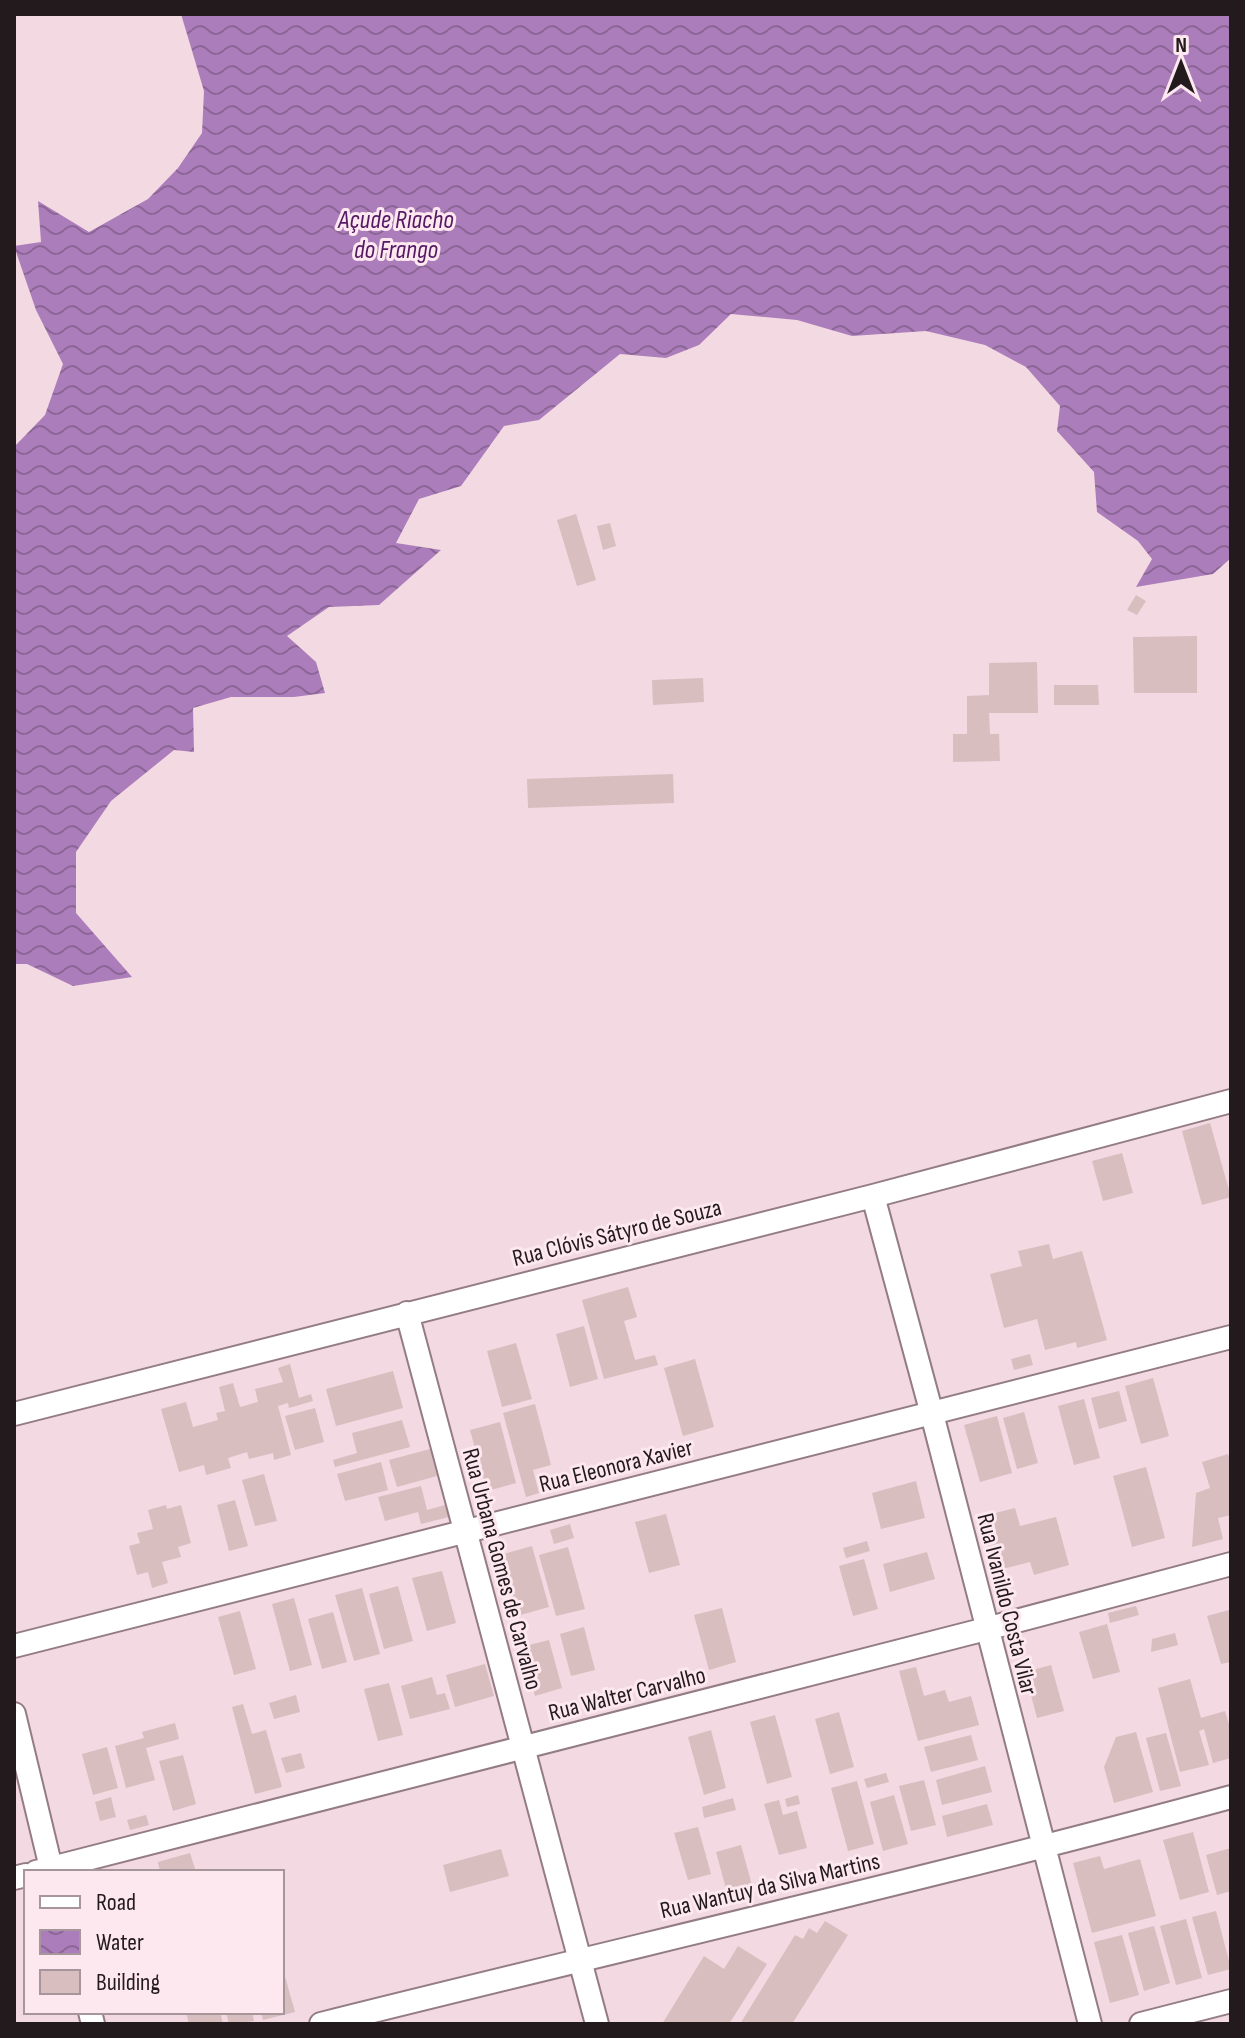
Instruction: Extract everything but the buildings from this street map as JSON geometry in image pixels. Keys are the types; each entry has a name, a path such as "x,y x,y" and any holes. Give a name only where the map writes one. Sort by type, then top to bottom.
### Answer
{"street":[{"name":"Rua Clóvis Sátyro de Souza","path":"14,1414 873,1196 1231,1101"},
{"name":"Rua Ivanildo Costa Vilar","path":"873,1196 1090,2024"},
{"name":"Rua Urbana Gomes de Carvalho","path":"407,1313 597,2024"},
{"name":"Rua Eleonora Xavier","path":"14,1646 1231,1337"},
{"name":"Rua Walter Carvalho","path":"50,1870 1231,1564"},
{"path":"14,1714 46,1870"},
{"name":"Rua Wantuy da Silva Martins","path":"321,2024 1044,1848 1231,1797"},
{"path":"1141,2024 1231,2001"}],"water":[{"name":"Açude Riacho do Frango","path":"181,14 1231,14 1231,558 1213,574 1136,587 1152,559 1138,541 1097,512 1094,472 1057,431 1060,406 1026,367 985,345 926,331 852,336 797,320 731,314 699,345 666,358 620,354 539,420 504,426 461,486 419,499 396,543 441,550 379,605 329,607 287,636 316,662 325,693 294,697 231,697 193,708 194,752 174,750 111,801 76,852 76,913 132,977 73,986 27,964 14,964 14,447 45,415 63,364 36,310 14,246 41,242 38,201 89,232 148,199 178,168 202,133 204,91"}]}
